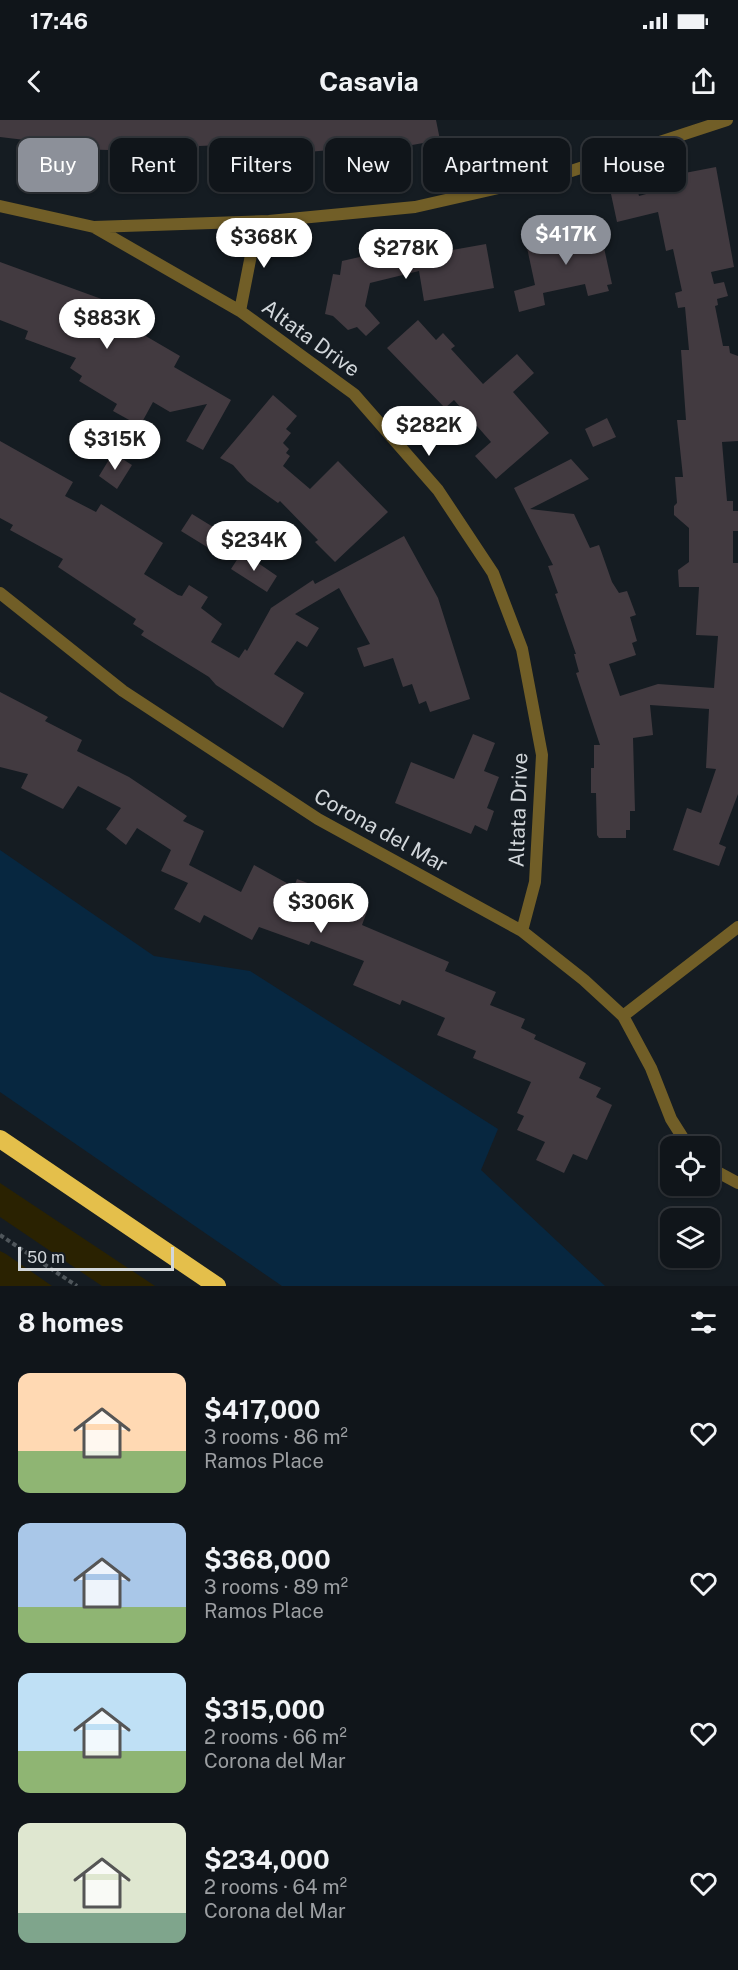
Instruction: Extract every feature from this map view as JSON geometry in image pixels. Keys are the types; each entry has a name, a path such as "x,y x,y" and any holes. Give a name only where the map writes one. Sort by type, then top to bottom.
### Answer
{"highway":[{"path":"0,1139 217,1286"}],"street":[{"path":"94,227 269,220 415,207 565,173 727,120"},
{"name":"Altata Drive","path":"0,206 94,227 240,311 354,394 438,490 493,573 522,649 542,755 535,882 522,931"},
{"path":"240,311 251,255 269,220"},
{"name":"Corona del Mar","path":"0,593 123,691 318,819 522,931 584,980 623,1016 651,1068 672,1119 682,1136"},
{"path":"623,1016 738,927"},
{"path":"720,1173 738,1183"}],"path":[{"path":"0,1235 77,1286"}],"shaded area":[{"path":"0,850 154,956 250,971 498,1129 481,1170 605,1286 282,1286 0,1092"}],"sand":[{"path":"0,1183 155,1286 102,1286 0,1217"},
{"path":"0,1251 6,1254 52,1286 0,1286"}],"building":[{"path":"0,120 436,120 440,138 423,138 423,143 411,145 411,138 325,138 325,150 313,152 313,138 209,138 209,146 199,146 199,151 197,151 197,138 110,138 110,150 98,150 98,138 18,139 0,137"},
{"path":"716,167 734,267 711,272 714,284 724,282 728,296 717,299 718,305 715,306 723,346 729,346 730,353 738,356 738,441 722,442 727,501 733,501 733,511 738,511 738,531 733,531 733,563 738,563 738,794 719,844 726,847 719,866 673,850 687,808 701,813 716,769 706,768 709,709 650,705 653,735 633,738 635,811 630,811 630,830 626,830 626,838 599,838 597,835 596,793 591,793 591,768 594,768 594,745 600,745 576,673 579,672 574,654 576,654 555,594 558,593 548,566 553,565 514,488 571,459 589,479 530,509 574,514 590,548 599,545 612,582 619,593 627,591 636,615 630,617 637,641 632,643 636,655 609,664 620,696 658,684 714,688 718,636 696,635 699,587 679,587 678,570 689,562 689,528 674,515 674,506 677,503 675,477 683,477 677,420 686,420 681,350 689,350 685,307 678,308 675,293 682,291 673,249 666,251 658,212 617,222 611,194 638,192 639,196 653,192 686,192 686,173"},
{"path":"599,225 612,284 607,285 609,291 588,296 585,284 543,293 545,305 519,312 514,291 535,285 526,243"},
{"path":"486,244 494,288 424,301 419,271 370,283 365,306 380,323 366,336 357,327 348,330 333,316 325,314 333,274 340,275 342,261 373,254 405,254 440,248 441,252"},
{"path":"0,262 107,301 137,319 132,328 180,356 174,367 231,400 203,450 186,441 207,404 170,412 153,402 141,424 131,421 113,411 117,404 79,381 82,376 70,368 76,358 25,339 28,331 0,320"},
{"path":"418,320 436,340 443,333 455,346 451,349 483,384 517,354 534,373 513,392 549,433 496,479 475,456 491,442 454,400 445,408 387,348"},
{"path":"273,395 297,416 286,429 291,433 283,443 289,449 286,453 290,456 283,466 310,489 338,461 388,512 335,562 315,542 318,540 280,501 278,503 247,481 233,465 220,458"},
{"path":"607,418 616,437 593,447 585,429"},
{"path":"0,441 73,482 65,496 96,512 101,504 163,543 144,574 178,595 182,596 189,585 208,597 201,608 222,624 211,642 239,658 245,649 247,651 271,608 313,580 315,584 404,536 438,598 470,699 430,712 426,701 419,704 412,684 403,687 393,658 364,667 357,648 370,644 339,588 295,614 319,628 307,647 297,641 274,674 304,693 283,728 216,685 209,677 141,635 144,631 133,624 136,619 58,567 63,559 10,530 13,525 0,518"},
{"path":"113,453 132,465 117,489 99,476"},
{"path":"192,514 218,530 207,547 181,531"},
{"path":"242,552 277,576 267,592 231,569"},
{"path":"0,692 48,717 45,721 82,740 77,751 129,777 187,816 183,821 204,831 189,865 241,892 254,865 294,887 297,879 369,906 362,925 449,962 445,971 496,992 490,1005 525,1019 521,1028 536,1035 534,1039 586,1063 579,1078 601,1088 596,1097 612,1105 587,1160 573,1154 564,1173 536,1160 545,1142 517,1130 524,1116 517,1113 531,1082 473,1058 476,1051 437,1035 445,1018 402,1000 400,1005 353,985 364,961 311,941 309,945 259,927 252,940 204,915 200,923 174,909 188,883 161,871 171,850 137,828 126,845 106,829 121,808 78,786 63,809 21,788 28,774 0,767"},
{"path":"473,734 495,743 484,771 499,777 487,808 494,811 487,831 475,825 471,834 395,803 411,762 454,779"}]}
